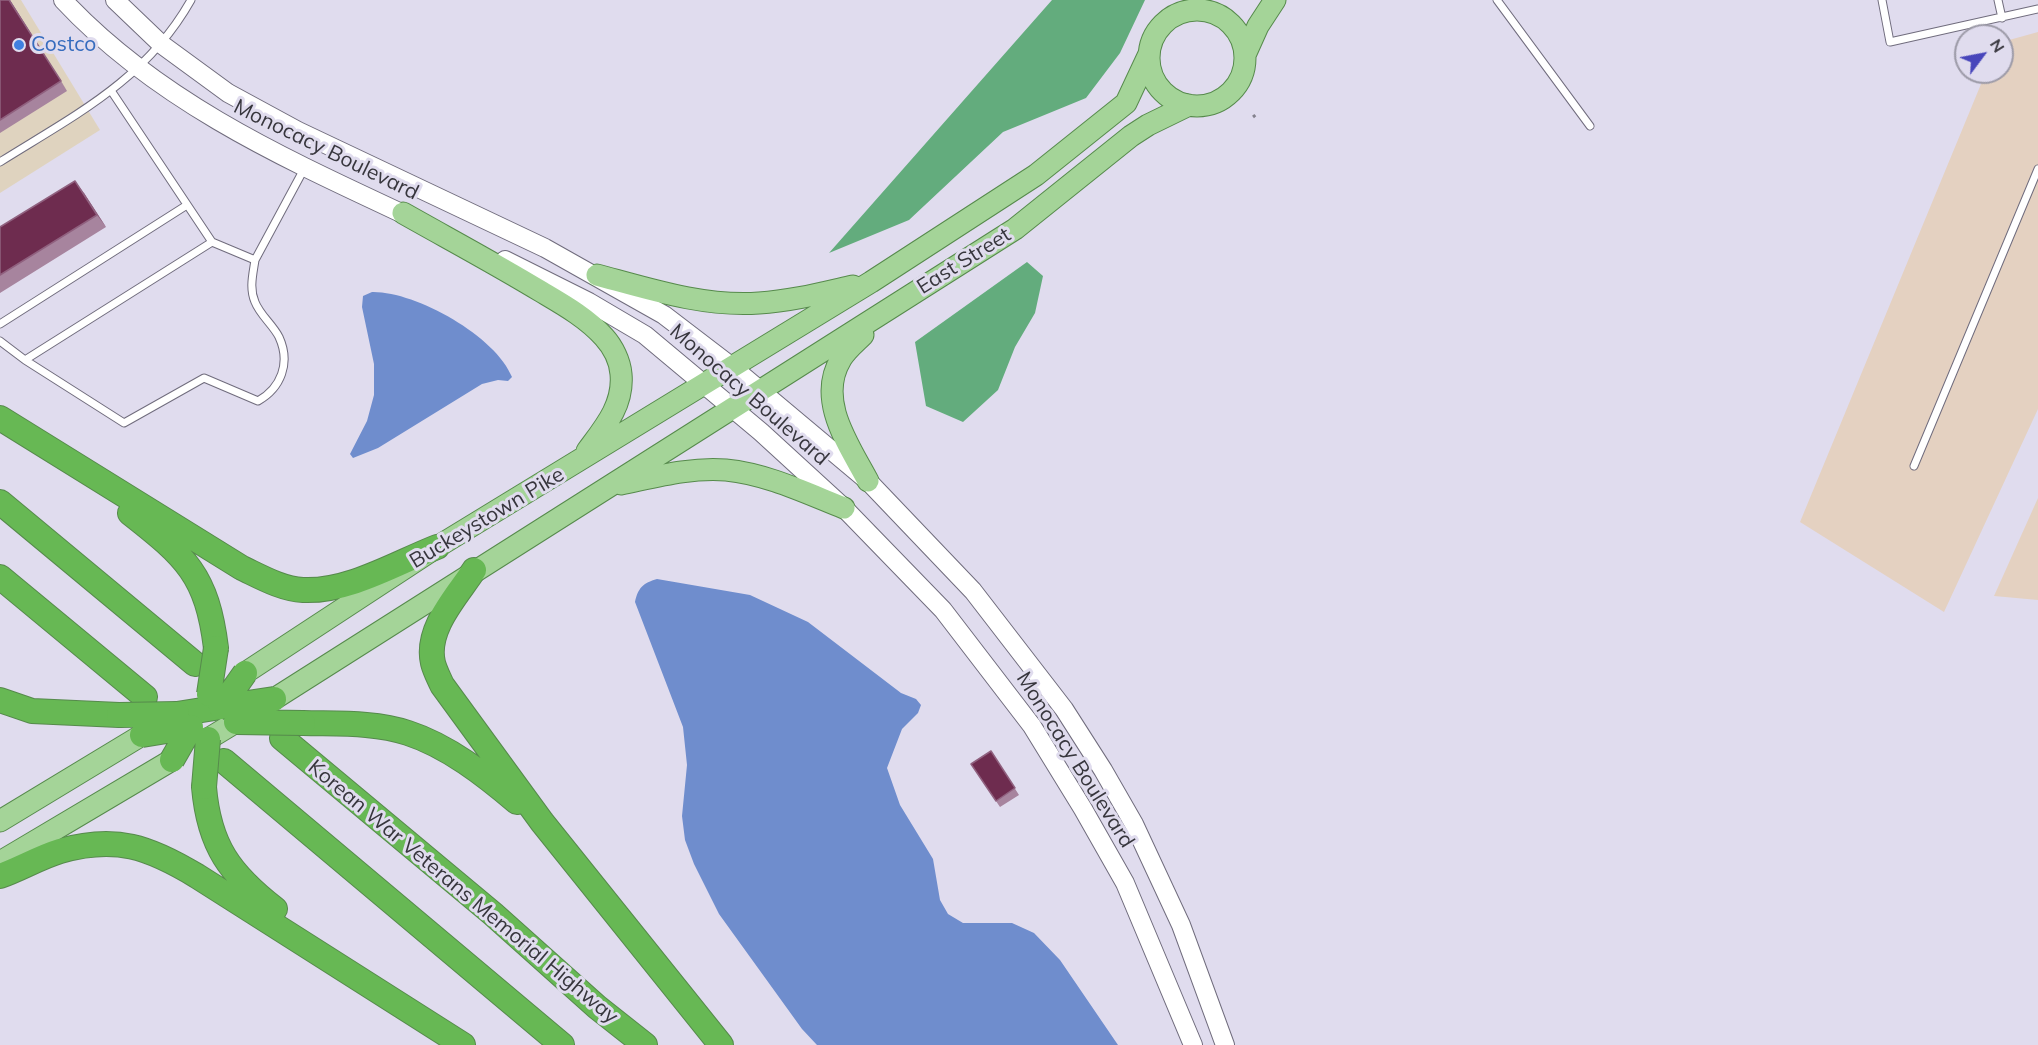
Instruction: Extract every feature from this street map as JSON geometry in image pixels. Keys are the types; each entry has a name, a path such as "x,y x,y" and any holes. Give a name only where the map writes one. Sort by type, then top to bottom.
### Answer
{"highway":[{"path":"0,418 52,453 242,568 273,583 303,590 328,587 360,578 437,547"},
{"path":"52,453 177,552 205,594 216,648 207,717 204,788 211,830 231,869 247,887 383,993"},
{"path":"0,502 195,664"},
{"path":"474,570 443,616 432,641 433,663 442,685 542,822 721,1045"},
{"path":"0,577 145,697"},
{"path":"172,760 245,673"},
{"path":"142,735 274,699"},
{"path":"0,700 32,711 363,724 408,733 454,755 499,786 542,822"},
{"name":"Korean War Veterans Memorial Highway","path":"282,738 493,914 645,1045"},
{"path":"224,761 562,1045"},
{"path":"0,876 59,852 87,845 114,842 143,848 165,857 463,1045"}],"main road":[{"name":"Monocacy Boulevard","path":"63,0 137,69 210,118 305,167 589,302 645,335 844,508 943,610 1032,726 1125,883 1193,1045"},
{"name":"Monocacy Boulevard","path":"115,0 161,44 228,93 298,131 545,248 597,275 664,315 732,366 868,481 973,591 1064,709 1103,770 1134,824 1181,925 1225,1045"},
{"path":"1220,0 1196,10 1172,16 1162,24 1153,38 1149,54 1151,74 1163,92 1175,101 1189,105 1206,105 1225,97 1237,84 1244,69 1245,56 1258,26 1275,0"},
{"path":"1196,10 1214,13 1227,20 1239,35 1245,56"},
{"name":"East Street","path":"732,366 871,282 1036,175 1126,103 1149,54"},
{"name":"East Street","path":"731,409 1015,229 1148,125 1189,105"},
{"path":"403,213 582,316 605,338 615,352 621,372 621,388 617,406 608,423 580,462"},
{"path":"597,275 687,298 758,304 803,298 871,282"},
{"path":"868,481 836,420 832,395 841,359 886,310"},
{"name":"Buckeystown Pike","path":"245,673 437,547 580,462 732,366"},
{"name":"Buckeystown Pike","path":"274,699 731,409"},
{"path":"606,488 674,473 725,470 767,478 844,508"},
{"path":"0,821 142,735"},
{"path":"0,862 172,760"}],"lane":[{"path":"0,162 112,92 161,44 191,0"},
{"path":"1497,0 1590,126"},
{"path":"1882,0 1890,42 2038,9"},
{"path":"1998,0 2002,18"},
{"path":"112,92 212,242 255,260"},
{"path":"0,340 25,360 124,423 204,378 258,401 271,393 283,374 283,353 279,337 254,302 251,284 255,260 305,167"},
{"path":"1914,466 2038,169"},
{"path":"0,324 187,205"},
{"path":"25,360 212,242"}],"path":[{"path":"1253,117 1258,113"}],"shaded area":[{"path":"0,0 21,0 100,130 0,193"},
{"path":"2038,32 2038,409 1944,612 1800,522 1981,84 2014,84 2014,39"},
{"path":"2038,498 2038,600 1994,596"}],"green space":[{"path":"1052,0 1145,0 1120,53 1086,98 1003,132 909,220 829,253"},
{"path":"1027,262 1043,276 1035,313 1015,347 998,390 963,422 926,406 915,342"}],"water":[{"path":"372,292 410,299 452,319 489,346 512,377 508,381 498,380 482,384 378,448 353,458 350,454 367,421 374,395 374,364 362,307 363,296"},
{"path":"657,579 750,595 808,622 901,693 916,699 921,705 918,713 902,729 887,768 900,805 933,859 940,900 948,914 963,923 1012,923 1034,933 1060,960 1118,1045 817,1045 802,1029 719,914 694,864 685,840 682,816 687,765 683,727 635,602 642,587"}],"building":[{"name":"Costco","path":"0,0 9,0 61,81 0,120"},
{"path":"75,181 97,215 0,275 0,227"},
{"path":"991,751 1015,788 996,801 971,764"}],"place":[{"name":"Costco","path":"19,45"}]}
